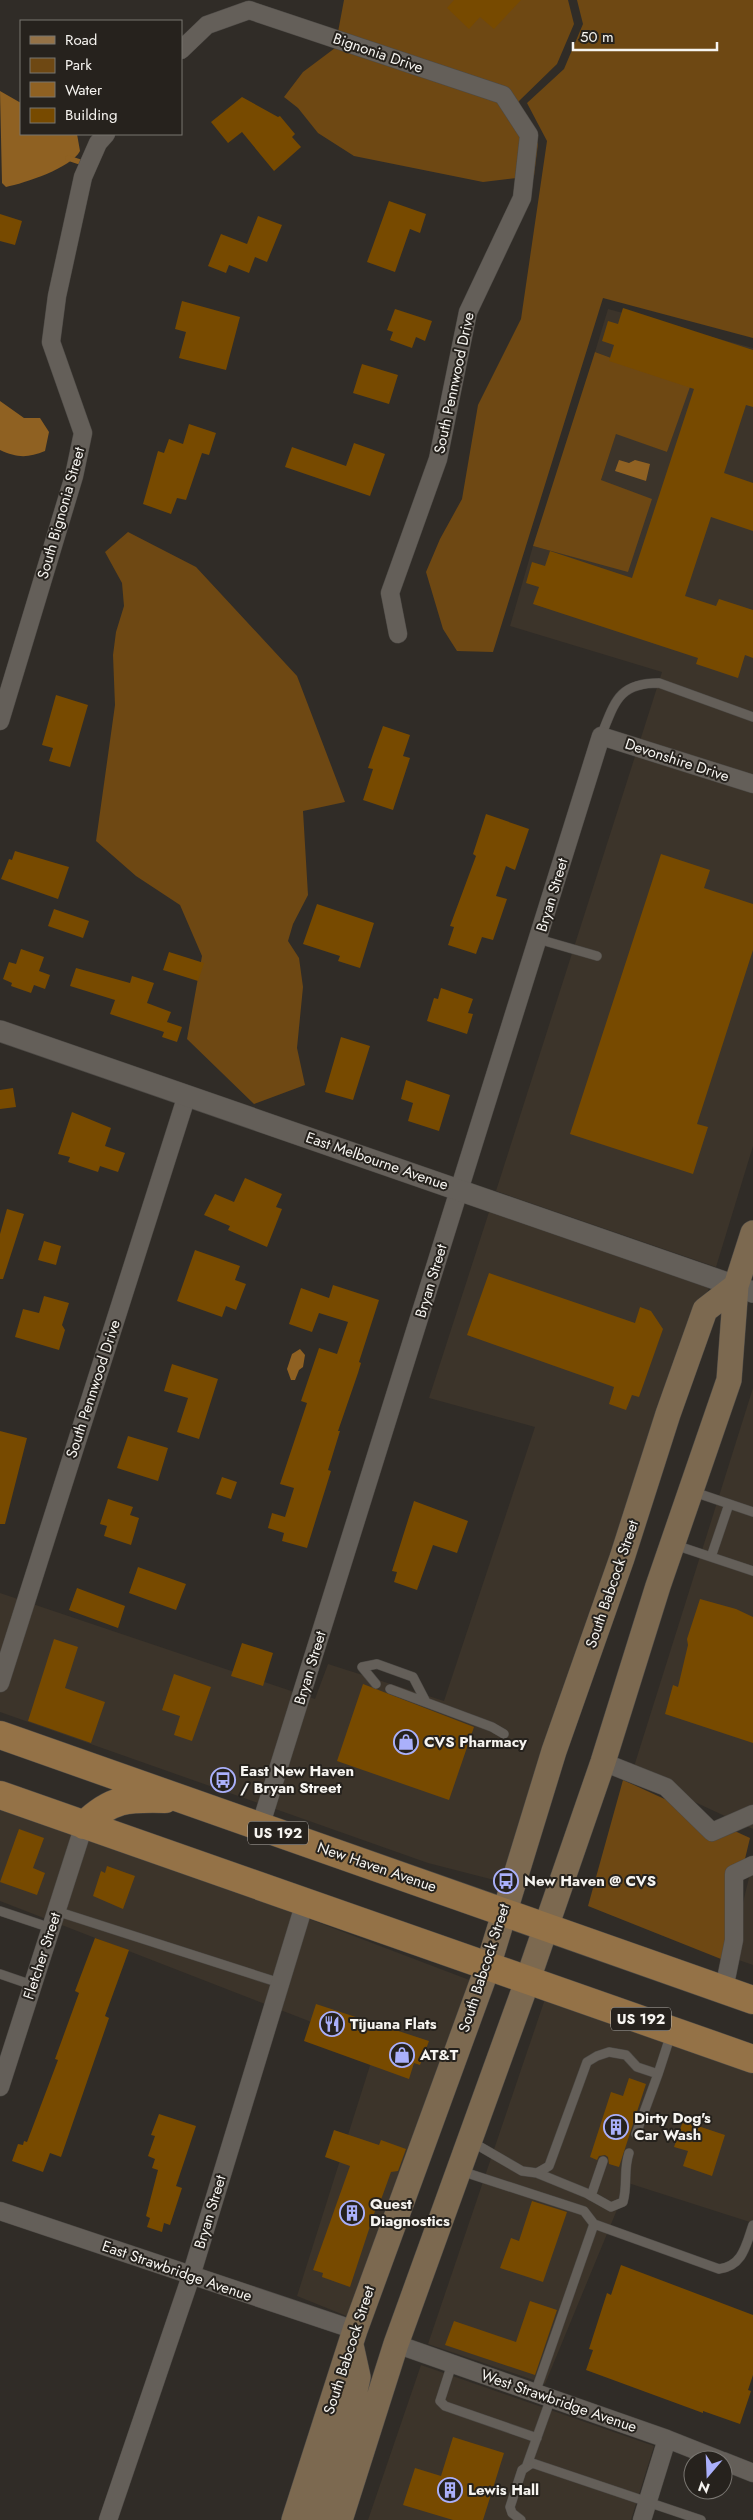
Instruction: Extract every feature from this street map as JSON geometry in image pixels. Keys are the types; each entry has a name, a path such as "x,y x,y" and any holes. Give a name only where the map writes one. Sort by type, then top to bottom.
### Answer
{"main road":[{"path":"340,2520 396,2344 547,1926 604,1762 672,1544 729,1380 753,1233"},
{"name":"South Babcock Street","path":"294,2520 353,2337 488,1966 503,1911 565,1718 622,1558 668,1414 705,1310 744,1289"},
{"name":"New Haven Avenue","path":"0,1735 753,2000"},
{"name":"US 192","path":"0,1795 753,2059"},
{"path":"84,1825 101,1808 121,1801 145,1798 182,1799"},
{"path":"315,2520 351,2410 358,2377 353,2337"}],"street":[{"name":"Bignonia Drive","path":"182,49 207,25 249,10 503,95 529,135"},
{"name":"South Bignonia Street","path":"0,721 74,476 83,433 52,342 57,296 83,177 98,143 105,135"},
{"name":"South Pennwood Drive","path":"398,634 390,593 438,459 468,312 522,198 529,135"},
{"name":"Devonshire Drive","path":"601,736 753,784"},
{"name":"Bryan Street","path":"260,1827 601,736"},
{"name":"East Melbourne Avenue","path":"0,1030 744,1289"},
{"name":"South Pennwood Drive","path":"0,1683 187,1095"},
{"path":"604,1762 666,1787 712,1832 753,1814"},
{"name":"Fletcher Street","path":"0,2087 84,1825"},
{"path":"724,1989 734,1940 734,1874 753,1865"},
{"name":"Bryan Street","path":"108,2520 191,2276 305,1902"},
{"name":"East Strawbridge Avenue","path":"0,2211 191,2276 353,2337"},
{"name":"West Strawbridge Avenue","path":"396,2344 697,2450"},
{"path":"642,2520 667,2438"},
{"name":"West Strawbridge Avenue","path":"733,2465 753,2473"}],"lane":[{"path":"601,736 616,700 626,689 643,683 659,683 753,717"},
{"path":"538,939 597,956"},
{"path":"690,1491 753,1512"},
{"path":"711,1557 729,1504"},
{"path":"672,1544 753,1571"},
{"path":"376,1684 362,1667 377,1664 413,1677 426,1702"},
{"path":"390,1688 492,1727 504,1734"},
{"path":"0,1911 53,1920 280,1983"},
{"path":"0,1974 32,1985"},
{"path":"636,2134 672,2030"},
{"path":"537,2173 550,2166 588,2062 597,2056 610,2052 626,2055 635,2072 658,2074"},
{"path":"469,2141 522,2171 537,2173 612,2207 623,2202 626,2190 624,2167 629,2154"},
{"path":"591,2196 603,2161"},
{"path":"459,2170 584,2210 594,2224 720,2269 731,2268 739,2260 753,2225"},
{"path":"528,2465 537,2438 543,2396 594,2224"},
{"path":"452,2364 440,2401 445,2406 537,2438"},
{"path":"520,2520 512,2513 510,2507 522,2470 532,2463 701,2520"}],"shaded area":[{"path":"608,309 753,348 753,1146 716,1267 496,1191 662,672 510,626 533,546 628,571 601,480 616,433 667,452 689,387 595,352"},
{"path":"489,1212 709,1288 502,1882 428,1863 0,1712 0,1593 315,1699 328,1664 444,1701 535,1427 429,1398"},
{"path":"753,1388 753,1829 632,1773"},
{"path":"0,1807 207,1880 472,1981 349,2317 297,2296 373,2056 368,2044 0,1901"},
{"path":"753,1861 753,1965 730,1957"},
{"path":"545,1999 753,2074 753,2223 628,2183 545,2384 428,2344"},
{"path":"421,2365 654,2446 631,2520 368,2520"}],"green space":[{"path":"344,0 568,0 574,24 557,64 519,101 520,109 538,144 534,176 483,182 354,156 318,133 298,108 284,97 303,72 335,48"},
{"path":"577,0 753,0 753,338 603,298 493,652 457,651 443,629 426,572 440,539 462,499 478,405 521,319 547,141 527,103 564,69 583,24"},
{"path":"595,352 690,387 667,452 616,434 601,480 652,499 628,572 533,546"},
{"path":"128,532 196,567 297,676 345,802 303,811 308,895 293,924 288,941 299,958 303,987 297,1048 305,1085 254,1104 187,1039 202,956 180,905 136,876 96,841 115,705 113,655 116,632 124,606 122,583 105,552"},
{"path":"623,1780 750,1838 721,1959 588,1906"}],"water":[{"path":"0,91 20,102 20,135 77,135 80,151 67,163 47,174 6,187 2,183"},
{"path":"0,401 24,418 40,418 49,432 45,451 22,456 12,455 0,450"},
{"path":"619,460 629,463 635,460 650,464 646,481 615,471"},
{"path":"300,1349 305,1355 303,1367 299,1370 295,1380 291,1380 287,1369 292,1354"}],"building":[{"path":"454,0 521,0 494,29 480,17 469,29 447,8"},
{"path":"242,97 278,117 280,116 295,134 292,137 301,147 274,171 242,132 228,143 211,122"},
{"path":"389,201 426,214 420,233 410,229 395,272 367,262"},
{"path":"0,214 22,221 15,245 0,241"},
{"path":"258,216 282,225 267,262 255,257 249,273 229,265 226,273 208,266 221,234 247,244"},
{"path":"182,301 240,317 226,370 179,358 186,332 175,329"},
{"path":"623,308 753,350 753,407 746,405 724,473 753,483 753,531 711,517 685,596 716,606 719,599 753,610 753,658 745,655 738,678 696,664 698,658 533,604 539,587 526,583 532,562 545,566 550,551 632,578 694,389 609,361 614,345 602,341 608,321 618,324"},
{"path":"395,309 432,321 425,341 416,337 412,348 390,340 393,332 387,330"},
{"path":"362,364 398,375 389,404 353,393"},
{"path":"189,424 216,433 209,455 202,453 186,500 177,498 171,514 143,504 158,451 164,453 169,439 183,444"},
{"path":"354,443 385,454 370,496 285,467 292,447 346,466"},
{"path":"56,695 88,705 70,767 49,761 53,748 42,745"},
{"path":"383,726 410,735 403,756 410,758 393,810 363,800 373,769 368,768"},
{"path":"486,814 529,829 515,870 506,866 496,896 507,899 493,940 482,937 476,954 448,945 454,927 450,926 476,856 473,854"},
{"path":"15,851 69,867 58,899 1,879 9,859 12,860"},
{"path":"661,854 710,870 704,888 753,904 753,950 697,1124 708,1127 693,1174 570,1134"},
{"path":"317,904 374,923 360,968 338,961 340,956 303,944"},
{"path":"54,909 89,921 83,938 48,926"},
{"path":"21,949 44,957 39,971 50,975 45,989 34,985 31,993 11,986 12,983 3,979 9,962 16,964"},
{"path":"169,952 204,963 198,981 163,970"},
{"path":"76,968 130,983 132,976 154,983 147,1003 171,1012 167,1022 182,1027 177,1042 162,1037 164,1032 110,1014 115,1000 70,986"},
{"path":"441,988 473,999 468,1013 473,1014 467,1034 427,1021 434,998 438,999"},
{"path":"341,1037 370,1046 353,1100 325,1092"},
{"path":"406,1080 450,1095 439,1131 408,1121 413,1103 401,1099"},
{"path":"13,1088 16,1107 0,1109 0,1090"},
{"path":"72,1112 111,1128 105,1146 125,1153 118,1172 100,1166 98,1172 68,1162 70,1157 58,1154"},
{"path":"245,1178 282,1194 276,1207 282,1209 267,1247 228,1230 230,1226 204,1215 215,1194 234,1202"},
{"path":"7,1209 24,1214 3,1279 0,1279 0,1234"},
{"path":"44,1241 61,1246 56,1265 38,1260"},
{"path":"195,1250 240,1266 235,1280 246,1284 236,1310 226,1306 222,1317 177,1301"},
{"path":"489,1273 635,1323 640,1307 651,1311 663,1329 639,1397 632,1395 626,1410 609,1404 614,1387 467,1335"},
{"path":"333,1285 379,1300 359,1362 361,1363 358,1373 338,1431 340,1431 328,1470 331,1471 307,1548 282,1541 284,1533 268,1528 272,1513 285,1517 294,1488 280,1484 307,1403 301,1401 319,1348 337,1354 348,1322 319,1313 312,1332 289,1324 301,1288 329,1298"},
{"path":"44,1296 69,1303 62,1325 65,1330 59,1350 15,1337 23,1309 39,1313"},
{"path":"172,1364 218,1379 199,1439 177,1432 188,1398 164,1391"},
{"path":"0,1431 27,1438 5,1524 0,1524"},
{"path":"128,1436 168,1448 158,1481 117,1468"},
{"path":"222,1477 237,1482 231,1499 216,1494"},
{"path":"108,1499 133,1507 130,1515 139,1518 131,1545 104,1536 107,1526 100,1524"},
{"path":"414,1501 468,1521 457,1553 433,1545 417,1590 394,1582 397,1572 392,1571"},
{"path":"138,1567 186,1584 176,1610 129,1593"},
{"path":"77,1588 125,1606 118,1628 69,1610"},
{"path":"700,1599 736,1609 753,1617 753,1743 665,1714 673,1685 678,1687 688,1645 687,1639"},
{"path":"54,1639 78,1647 65,1688 105,1702 91,1743 28,1721"},
{"path":"242,1643 273,1653 263,1686 231,1676"},
{"path":"174,1674 211,1687 192,1741 174,1735 180,1716 162,1710"},
{"name":"CVS Pharmacy","path":"363,1684 474,1727 449,1800 337,1761"},
{"path":"19,1829 44,1838 33,1868 45,1873 37,1895 0,1882"},
{"path":"107,1866 135,1876 123,1909 93,1896 101,1871 105,1873"},
{"path":"95,1938 129,1950 105,2016 109,2018 61,2157 50,2153 43,2172 12,2161 18,2144 23,2145 24,2141 27,2142 58,2060 55,2059 79,1993 75,1991"},
{"path":"316,2004 429,2041 420,2065 414,2063 409,2079 304,2041"},
{"name":"Dirty Dog's Car Wash","path":"629,2078 646,2084 619,2167 609,2164 608,2157 605,2155 599,2156 597,2160 590,2157 611,2092 623,2096"},
{"path":"159,2114 196,2126 176,2186 182,2188 170,2225 164,2223 162,2232 147,2227 150,2218 146,2216 158,2170 152,2168 155,2159 148,2156 155,2136 151,2135"},
{"path":"683,2121 725,2135 712,2176 683,2166 688,2151 674,2147"},
{"name":"Quest Diagnostics","path":"334,2130 379,2145 381,2140 406,2149 398,2171 391,2172 378,2208 376,2208 350,2287 322,2277 323,2273 313,2270 350,2166 325,2157"},
{"path":"532,2201 567,2212 543,2282 500,2268 511,2238 519,2241"},
{"path":"621,2265 753,2315 753,2375 748,2390 751,2391 740,2424 703,2411 703,2413 586,2370 593,2350 589,2349 607,2293 611,2295"},
{"path":"530,2301 557,2310 535,2375 445,2345 454,2321 516,2342"},
{"name":"Lewis Hall","path":"453,2437 504,2453 483,2520 453,2520 403,2505 415,2468 441,2476"}],"waterway":[{"path":"68,158 80,162"}],"place":[{"name":"CVS Pharmacy","path":"406,1742"},
{"name":"East New Haven / Bryan Street","path":"223,1780"},
{"name":"New Haven @ CVS","path":"506,1881"},
{"name":"Tijuana Flats","path":"332,2024"},
{"name":"AT&T","path":"402,2055"},
{"name":"Dirty Dog's Car Wash","path":"616,2127"},
{"name":"Quest Diagnostics","path":"352,2213"},
{"name":"Lewis Hall","path":"450,2490"}]}
